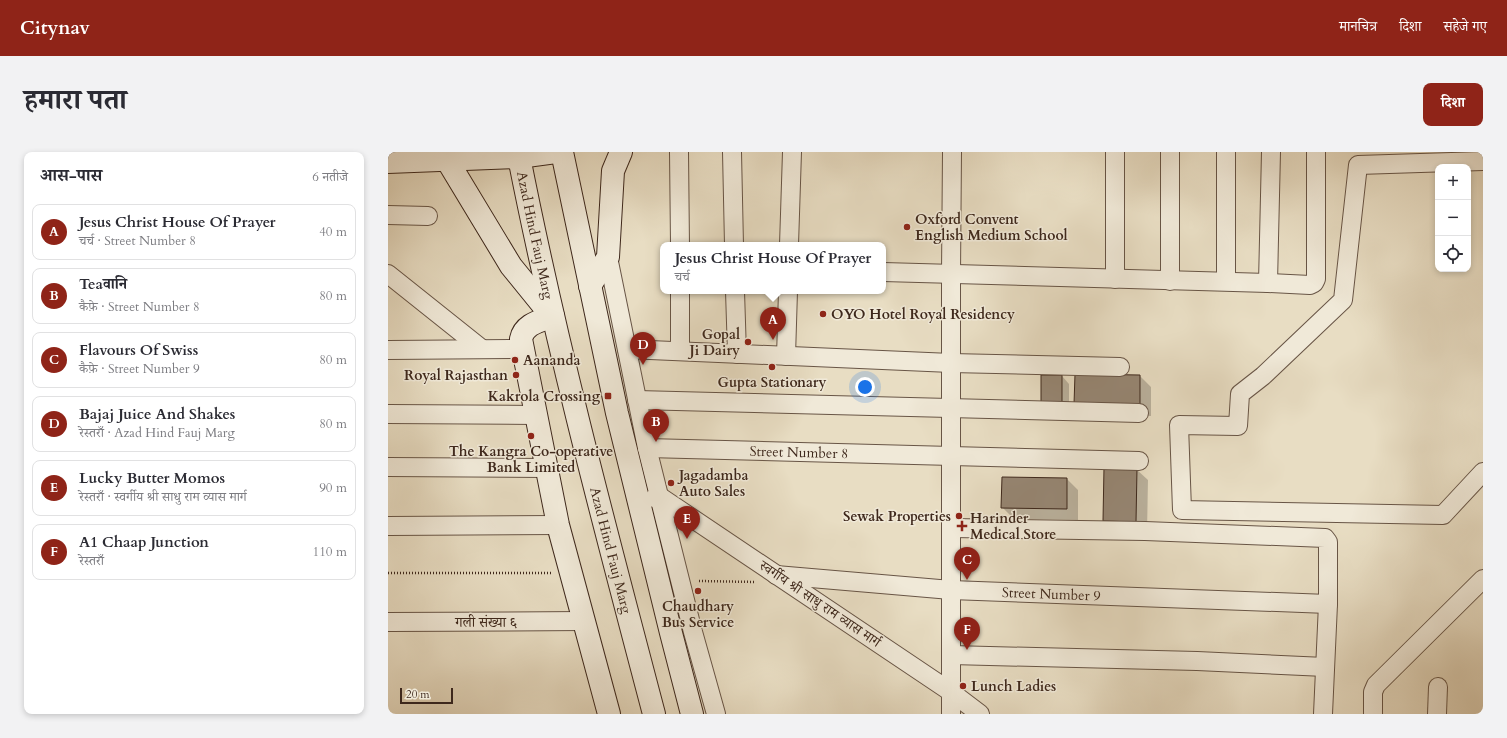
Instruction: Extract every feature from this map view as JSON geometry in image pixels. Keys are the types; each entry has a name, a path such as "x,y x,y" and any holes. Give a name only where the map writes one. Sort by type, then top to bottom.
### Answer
{"main road":[{"path":"388,162 447,160 556,152"},
{"path":"562,152 618,413 649,499 692,714"},
{"path":"590,286 608,257 613,171 621,152"},
{"name":"Azad Hind Fauj Marg","path":"519,154 552,316 602,517 654,714"},
{"path":"447,160 512,266 552,316 526,327 522,333 521,339 558,525 609,714"}],"street":[{"path":"679,152 680,242"},
{"path":"732,152 734,242"},
{"path":"789,242 792,152"},
{"path":"951,714 952,152"},
{"path":"1115,278 1116,152"},
{"path":"1170,152 1170,281"},
{"path":"1226,152 1226,282"},
{"path":"1268,283 1271,152"},
{"path":"886,272 1310,285 1314,283 1316,279 1316,152"},
{"path":"1483,161 1358,165 1343,300 1263,376 1240,394 1238,426 1179,425 1182,510 1443,515 1483,472"},
{"path":"388,216 428,216"},
{"path":"608,257 647,448 649,499 680,581 716,714"},
{"path":"388,274 482,349"},
{"path":"680,294 680,351"},
{"path":"736,294 737,354"},
{"path":"786,356 788,294"},
{"path":"388,350 523,349"},
{"path":"627,350 951,363 1120,367"},
{"path":"637,400 1139,413"},
{"path":"388,414 536,415"},
{"name":"Street Number 8","path":"647,448 951,457 1139,460"},
{"path":"388,467 546,468"},
{"name":"स्वर्गीय श्री साधु राम व्यास मार्ग","path":"649,499 776,575 951,692 980,714"},
{"path":"388,526 558,525"},
{"path":"951,528 1145,531 1325,538 1328,542 1328,604 1323,714"},
{"name":"Street Number 9","path":"776,575 951,590 1328,604"},
{"path":"1373,714 1373,692 1376,685 1483,579"},
{"name":"गली संख्या ६","path":"388,622 584,621"},
{"path":"951,655 1197,661 1325,667"},
{"path":"1437,714 1438,687"}],"path":[{"path":"388,573 571,572"},
{"path":"680,581 757,582"}],"building":[{"path":"1075,374 1140,375 1140,405 1074,404"},
{"path":"1041,375 1062,375 1062,405 1041,405"},
{"path":"1104,467 1137,468 1136,522 1103,521"},
{"path":"1002,477 1067,478 1067,509 1001,508"}],"place":[{"name":"Oxford Convent English Medium School","path":"907,227"},
{"name":"OYO Hotel Royal Residency","path":"823,314"},
{"name":"Jesus Christ House Of Prayer","path":"773,340"},
{"name":"Gopal Ji Dairy","path":"748,342"},
{"name":"Aananda","path":"515,360"},
{"name":"Bajaj Juice And Shakes","path":"643,365"},
{"name":"Gupta Stationary","path":"772,367"},
{"name":"Royal Rajasthan","path":"516,375"},
{"name":"Kakrola Crossing","path":"608,396"},
{"name":"The Kangra Co-operative Bank Limited","path":"531,436"},
{"name":"Teaवानि","path":"656,442"},
{"name":"Jagadamba Auto Sales","path":"671,483"},
{"name":"Sewak Properties","path":"959,516"},
{"name":"Harinder Medical Store","path":"962,526"},
{"name":"Lucky Butter Momos","path":"687,539"},
{"name":"Flavours Of Swiss","path":"967,580"},
{"name":"Chaudhary Bus Service","path":"698,591"},
{"name":"A1 Chaap Junction","path":"967,650"},
{"name":"Lunch Ladies","path":"963,686"}]}
